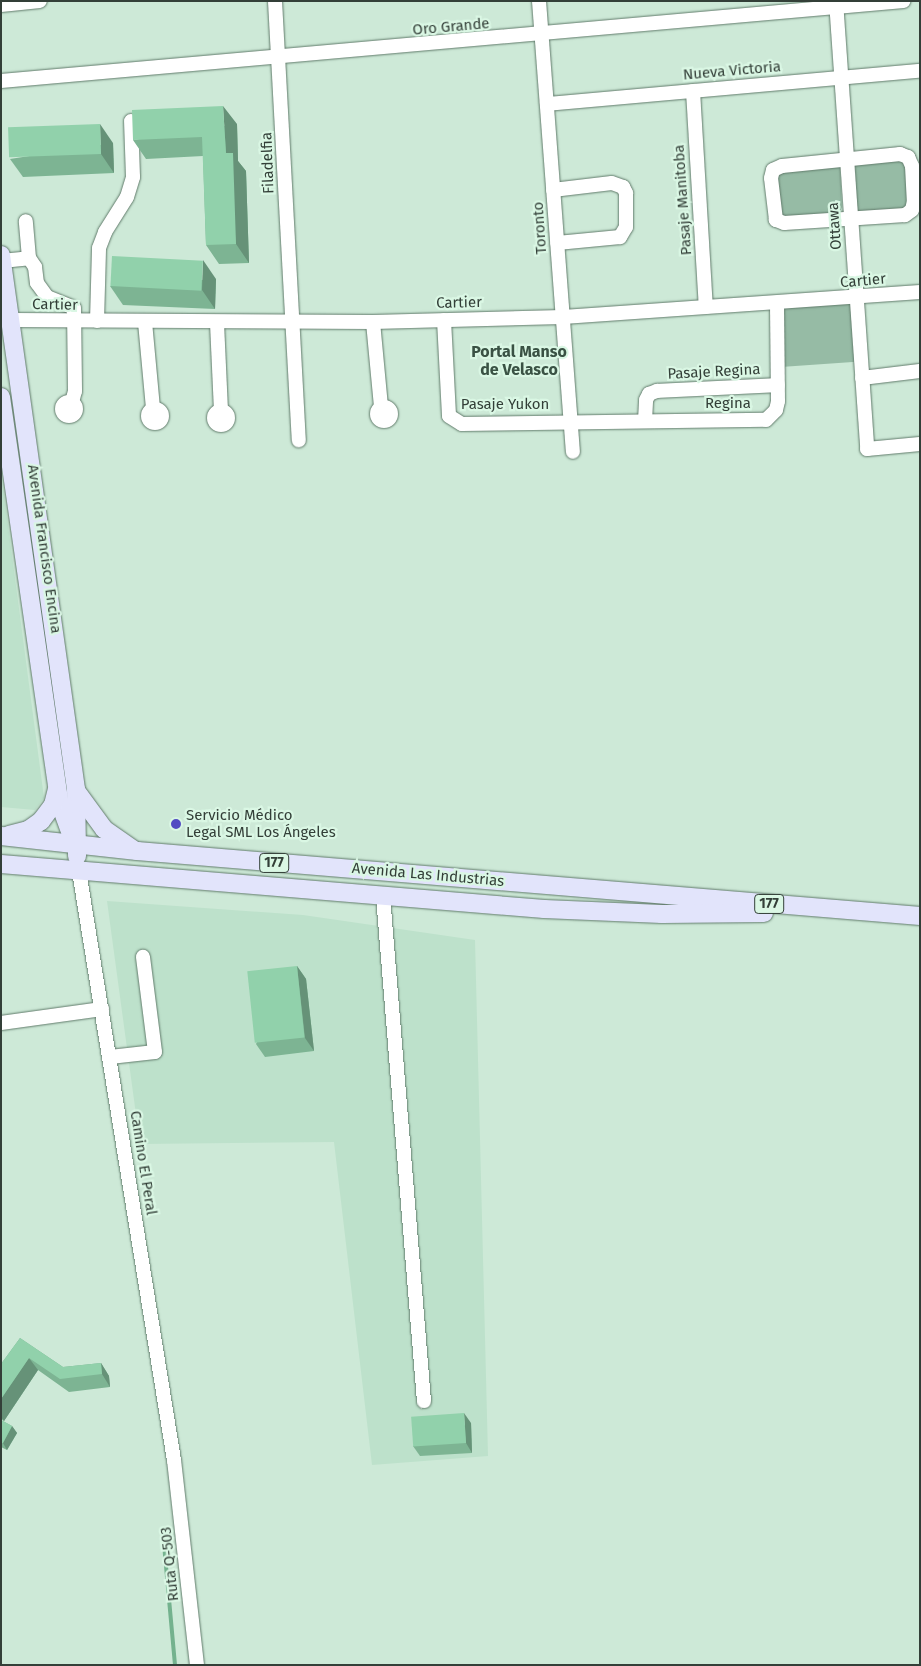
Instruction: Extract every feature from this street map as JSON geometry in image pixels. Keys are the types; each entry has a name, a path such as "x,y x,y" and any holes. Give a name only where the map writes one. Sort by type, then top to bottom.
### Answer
{"main road":[{"name":"Avenida Francisco Encina","path":"2,258 6,317 46,558 76,789 75,845 79,871"},
{"name":"Avenida Francisco Encina","path":"2,404 26,560 46,721 65,820 75,845"},
{"path":"26,560 46,558"},
{"path":"46,721 67,719"},
{"path":"2,837 28,830 41,821 53,805 58,786"},
{"path":"76,789 87,810 104,829 138,852"},
{"name":"Avenida Las Industrias","path":"2,837 138,852 920,916"},
{"name":"Avenida Las Industrias","path":"1,864 611,913 854,911"}],"street":[{"path":"1,4 40,1"},
{"name":"Filadelfia","path":"275,1 280,58 299,440"},
{"name":"Toronto","path":"539,1 573,452"},
{"name":"Oro Grande","path":"1,81 542,35 837,5 903,1"},
{"name":"Ottawa","path":"837,5 867,449 920,444"},
{"name":"Nueva Victoria","path":"547,104 920,71"},
{"name":"Pasaje Manitoba","path":"693,91 706,307"},
{"path":"97,321 100,248 105,232 127,197 133,177 131,121"},
{"path":"900,154 908,157 912,166 912,210 905,215 851,216 784,223 776,220 773,213 773,170 782,166 847,158 900,154"},
{"path":"553,190 612,183 623,187 626,193 626,226 620,237 557,243"},
{"path":"26,221 29,258 35,267 37,284 48,297 74,308 75,392 72,402"},
{"path":"2,258 29,258"},
{"name":"Cartier","path":"6,317 73,321 292,324 563,317 777,304 920,292"},
{"name":"Regina","path":"570,421 766,420 776,410 778,385 777,304"},
{"name":"Pasaje Yukon","path":"444,320 449,416 453,422 462,424 570,421"},
{"path":"144,322 152,409"},
{"path":"373,322 380,408"},
{"path":"217,323 221,411"},
{"path":"862,378 920,371"},
{"name":"Pasaje Regina","path":"645,421 646,400 649,394 656,391 778,385"},
{"name":"Camino El Peral","path":"79,871 174,1460"},
{"path":"383,896 424,1401"},
{"path":"110,1057 155,1052 143,957"},
{"path":"1,1023 102,1010"},
{"name":"Ruta Q-503","path":"174,1460 197,1665"}],"shaded area":[{"path":"905,158 910,208 862,214 856,210 855,164"},
{"path":"840,166 842,207 840,213 783,220 776,172"},
{"path":"852,301 856,362 784,367 780,306"},
{"path":"1,472 44,798 35,810 1,807"},
{"path":"107,901 303,915 475,940 488,1456 372,1465 334,1142 140,1144"}],"building":[{"path":"223,106 226,153 233,153 236,244 206,245 202,137 133,140 132,110"},
{"path":"100,124 101,154 9,157 8,127"},
{"path":"112,256 203,261 201,291 110,286"},
{"path":"297,966 305,1038 255,1043 247,971"},
{"path":"20,1338 63,1367 101,1363 102,1374 60,1379 29,1358 1,1399 1,1364"},
{"path":"464,1413 466,1443 413,1447 411,1417"},
{"path":"1,1420 12,1426 3,1443 1,1443"}],"waterway":[{"path":"163,1533 175,1665"}],"place":[{"name":"Servicio Médico Legal SML Los Ángeles","path":"176,824"}],"district":[{"name":"Portal Manso de Velasco","path":"519,361"}]}
